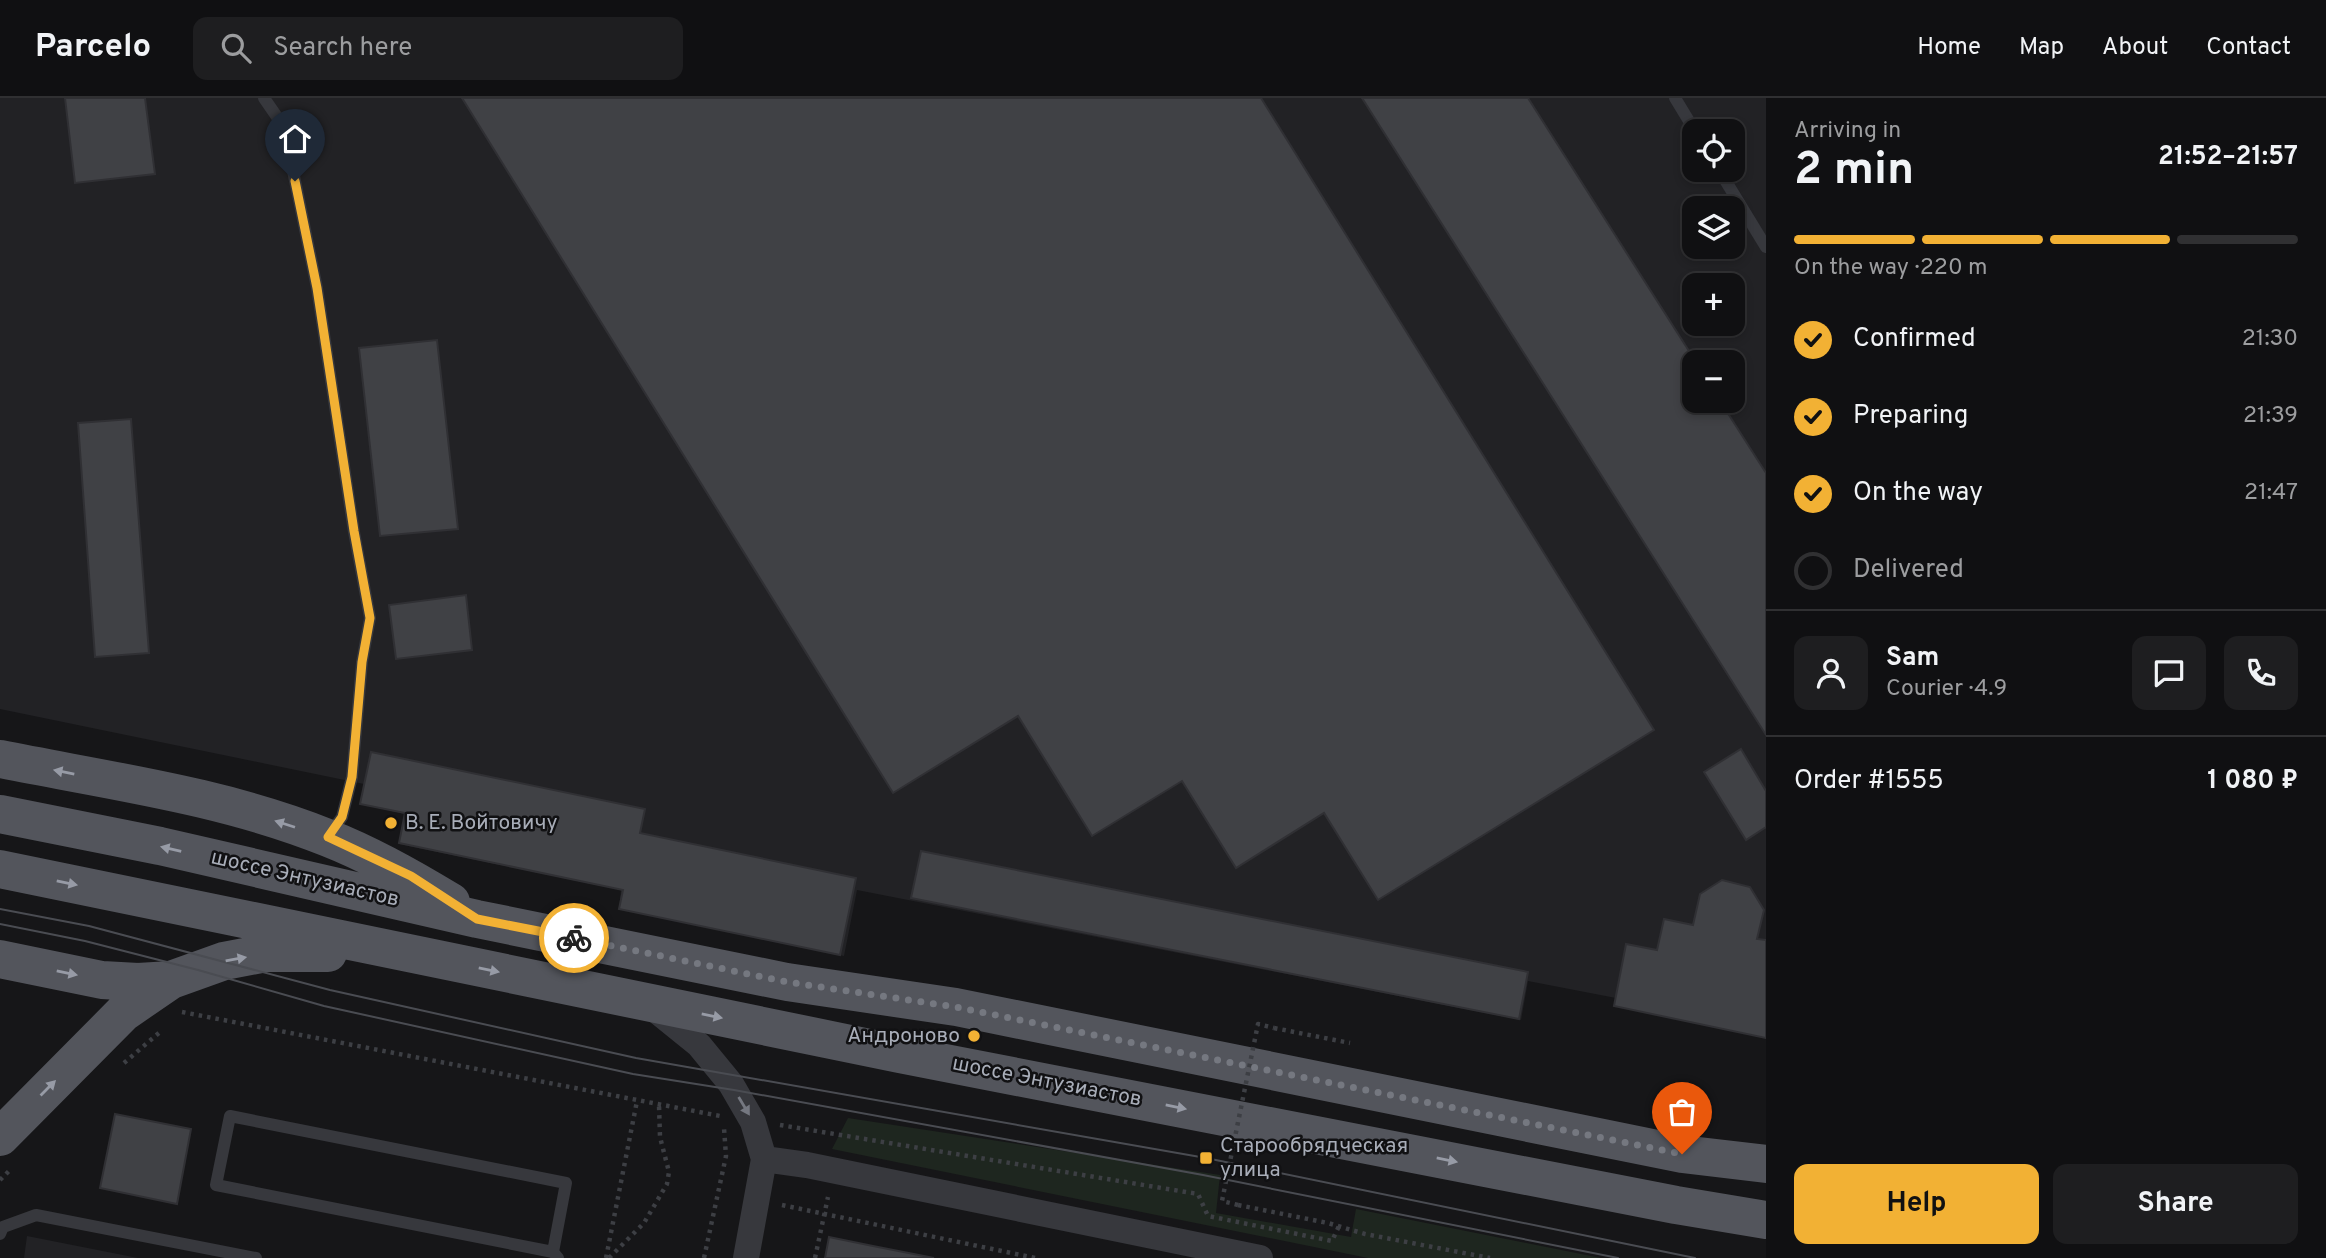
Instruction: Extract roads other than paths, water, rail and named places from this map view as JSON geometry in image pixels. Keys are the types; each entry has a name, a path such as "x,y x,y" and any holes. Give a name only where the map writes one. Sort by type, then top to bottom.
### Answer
{"main road":[{"path":"0,759 218,802 328,837 411,876 477,919"},
{"name":"шоссе Энтузиастов","path":"0,814 160,846 477,919 787,982 956,1007 1682,1154 1766,1164"},
{"name":"шоссе Энтузиастов","path":"0,869 648,1003 1676,1205 1766,1220"},
{"path":"9,1149 122,1013 171,980 224,961 266,953 422,956"},
{"path":"0,959 102,980 171,980"}],"street":[{"path":"648,1003 699,1045 731,1084 753,1122 764,1159 746,1258"},
{"path":"764,1159 807,1165 1261,1258"}],"lane":[{"path":"264,98 285,127 317,288 370,618 362,662 352,777 342,817 328,837"},
{"path":"1675,98 1688,119"},
{"path":"1726,182 1766,247"},
{"path":"229,1116 566,1183 555,1255 216,1185 229,1116"},
{"path":"0,1234 3,1227 36,1215 256,1258"}],"tram line":[{"path":"0,909 89,926 330,990 636,1058 1206,1158 1695,1258"},
{"path":"0,924 85,941 324,1006 633,1074 1203,1175 1618,1258"}],"place":[{"name":"В. Е. Войтовичу","path":"391,823"},
{"name":"Андроново","path":"974,1036"},
{"name":"Старообрядческая улица","path":"1206,1158"}]}
